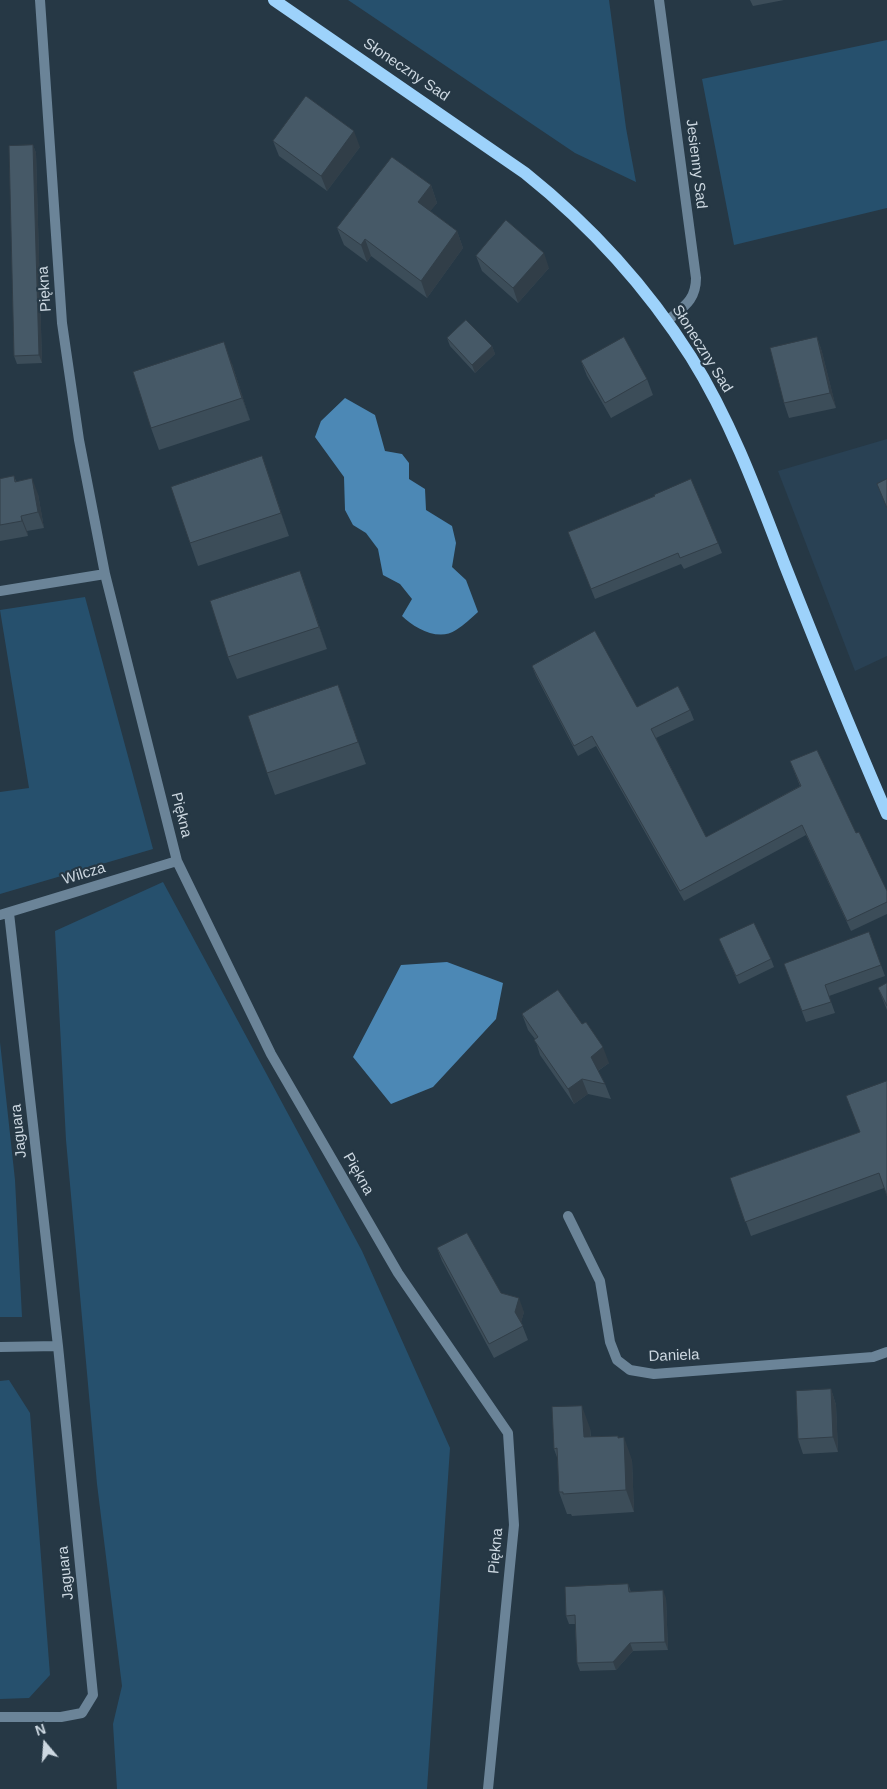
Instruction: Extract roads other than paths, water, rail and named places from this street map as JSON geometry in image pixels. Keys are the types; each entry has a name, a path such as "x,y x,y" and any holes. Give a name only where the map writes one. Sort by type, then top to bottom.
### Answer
{"main road":[{"name":"Słoneczny Sad","path":"274,0 501,155 543,187 612,253 651,298 703,378 737,443 801,606 887,814"}],"street":[{"name":"Piękna","path":"40,0 62,323 79,440 105,574 177,861 271,1054 295,1096 398,1273 508,1433 514,1525 488,1789"},
{"name":"Jesienny Sad","path":"659,0 696,284 696,290 691,300 667,321"},
{"path":"0,591 105,574"},
{"name":"Wilcza","path":"5,914 177,861"},
{"name":"Jaguara","path":"0,1717 61,1716 82,1712 93,1695 58,1346 5,914"},
{"name":"Daniela","path":"568,1216 600,1281 610,1342 617,1360 630,1370 654,1374 873,1357 887,1352"},
{"path":"0,1347 58,1346"}]}
